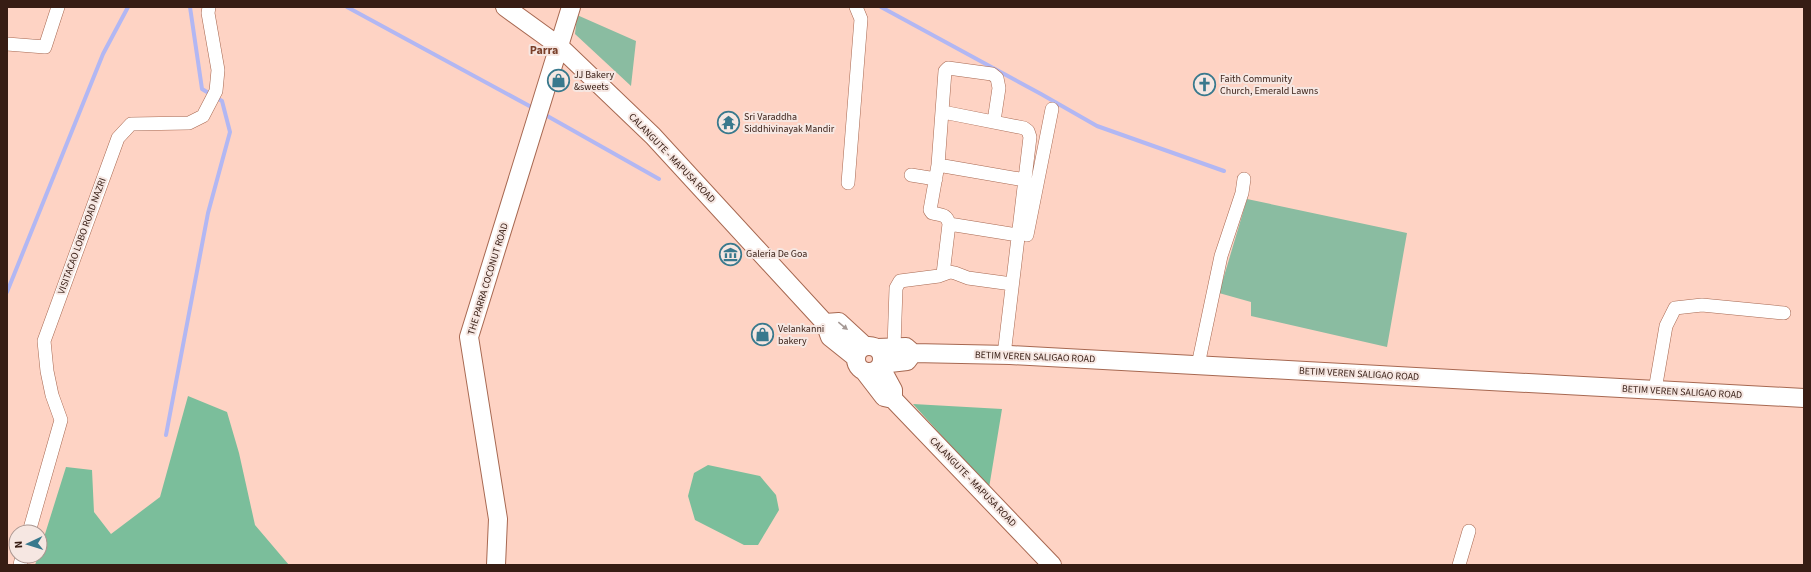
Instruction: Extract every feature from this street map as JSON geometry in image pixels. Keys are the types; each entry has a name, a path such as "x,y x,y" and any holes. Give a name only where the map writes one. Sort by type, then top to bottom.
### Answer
{"main road":[{"name":"CALANGUTE - MAPUSA ROAD","path":"504,7 558,46 653,136 825,323 830,337 874,357 893,390 893,400 1052,565"},
{"name":"THE PARRA COCONUT ROAD","path":"496,565 498,519 469,337 570,7"},
{"name":"BETIM VEREN SALIGAO ROAD","path":"874,357 907,361 913,353 1007,355 1804,398"}],"street":[{"path":"7,44 45,47 58,7"},
{"name":"VISITACAO LOBO ROAD NAZRI","path":"31,524 62,420 52,396 47,371 44,341 118,138 131,124 189,123 203,116 216,90 218,70 208,12 209,7"},
{"path":"848,183 861,19 856,7"},
{"path":"943,274 949,224 948,219 945,215 932,213 930,210 938,165 945,71 948,68 992,74 998,78 999,82 994,121"},
{"path":"1007,355 1029,223 1052,109"},
{"path":"943,112 1024,128 1028,131 1030,137 1012,284 1007,355"},
{"path":"938,165 1025,180"},
{"path":"911,175 936,179"},
{"path":"1198,365 1221,256 1242,193 1244,179"},
{"path":"949,224 1018,235"},
{"path":"874,357 897,284 900,281 905,279 955,273 968,278 1012,284"},
{"path":"1655,390 1666,326 1675,308 1702,305 1784,313"},
{"path":"1459,565 1470,531"}],"green space":[{"path":"577,15 636,41 631,86 575,34"},
{"path":"1247,199 1407,233 1387,347 1251,316 1251,302 1219,293"},
{"path":"188,396 227,412 239,453 255,525 289,565 35,565 48,564 48,524 66,467 92,470 94,512 111,534 160,497"},
{"path":"913,404 1002,409 989,488"},
{"path":"708,465 760,476 776,495 779,510 758,545 744,545 695,520 688,496 694,473"}],"waterway":[{"path":"7,292 103,54 128,7"},
{"path":"166,435 208,213 230,132 222,101 202,89 190,7"},
{"path":"347,7 535,109"},
{"path":"881,7 1097,126 1224,171"},
{"path":"542,113 659,179"}],"place":[{"name":"JJ Bakery &sweets","path":"559,81"},
{"name":"Faith Community Church, Emerald Lawns","path":"1204,85"},
{"name":"Sri Varaddha Siddhivinayak Mandir","path":"728,123"},
{"name":"Galeria De Goa","path":"731,254"},
{"name":"Velankanni bakery","path":"762,335"}],"district":[{"name":"Parra","path":"544,50"}]}
